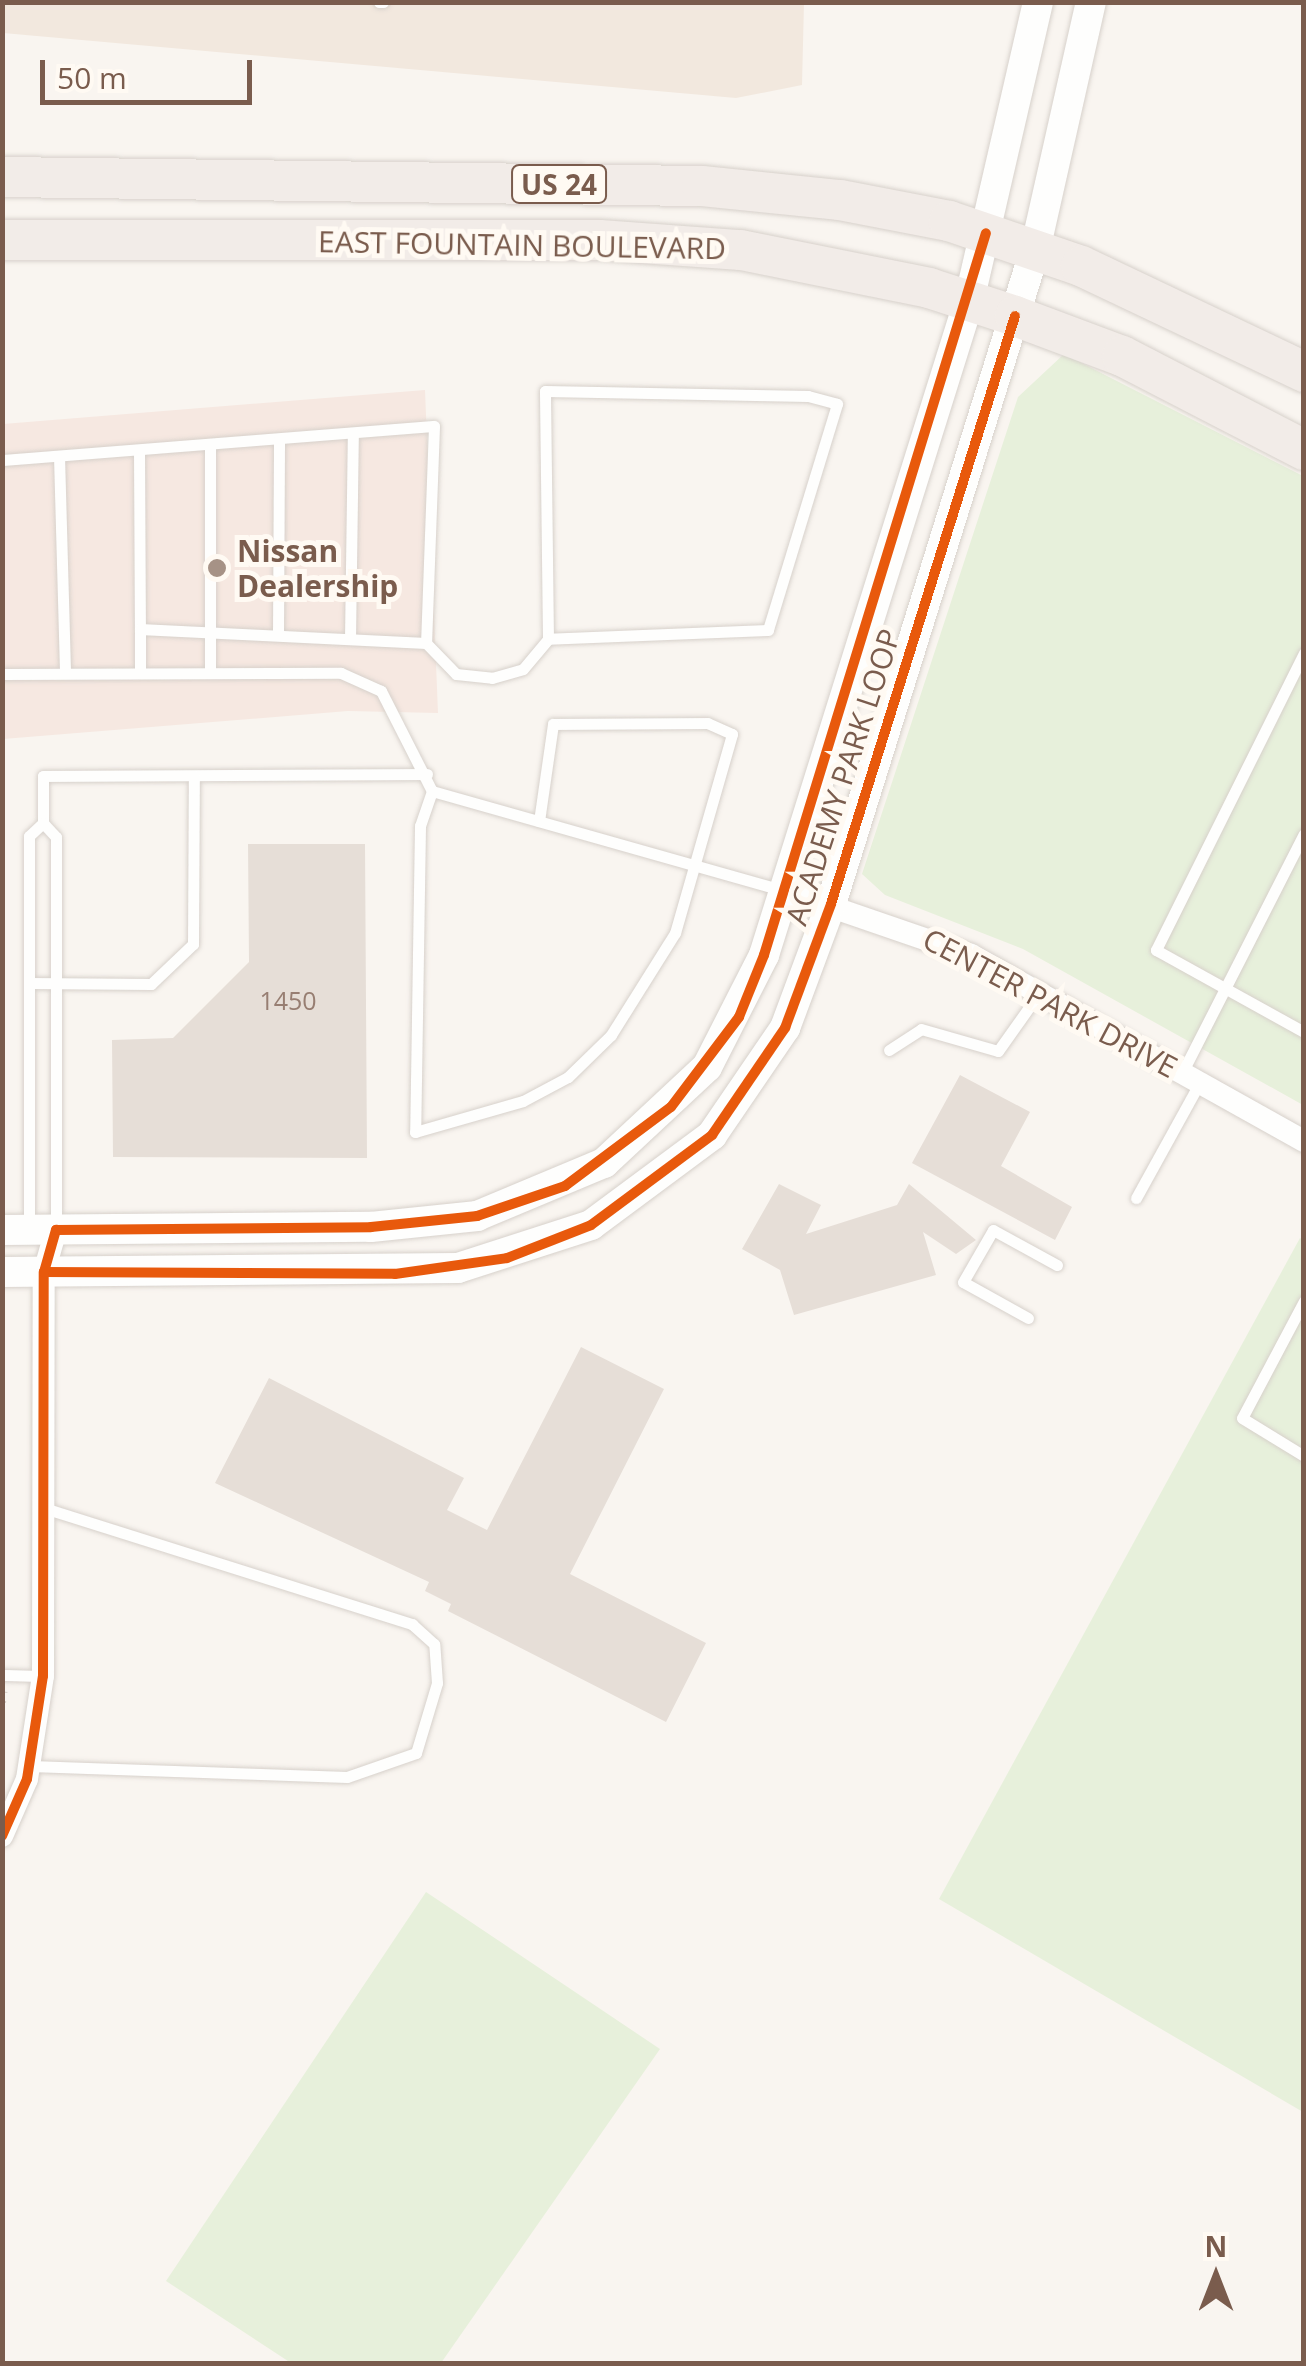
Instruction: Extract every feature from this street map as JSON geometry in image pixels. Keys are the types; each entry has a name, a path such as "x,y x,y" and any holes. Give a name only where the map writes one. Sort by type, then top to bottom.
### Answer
{"highway":[{"name":"EAST FOUNTAIN BOULEVARD","path":"2,177 702,186 840,200 986,233 1035,250 1304,372"},
{"name":"EAST FOUNTAIN BOULEVARD","path":"2,240 677,243 844,268 1015,316 1152,370 1304,450"}],"street":[{"name":"ACADEMY PARK LOOP","path":"29,1230 420,1225 565,1186 635,1140 707,1067 739,1016 785,891 969,301 1038,2"},
{"name":"ACADEMY PARK LOOP","path":"2,1272 395,1274 507,1258 591,1225 712,1135 752,1082 785,1028 831,904 1035,250 1091,2"},
{"name":"CENTER PARK DRIVE","path":"785,891 938,940 1304,1141"},
{"path":"2,1836 30,1766 43,1676 44,1272 29,1230"}],"lane":[{"path":"140,630 426,643 456,674 492,678 522,669 548,639 544,391 808,396 837,404 768,630 548,639"},
{"path":"2,460 434,426 426,643"},
{"path":"350,639 353,432"},
{"path":"278,635 279,439"},
{"path":"210,444 210,672"},
{"path":"139,450 140,672"},
{"path":"59,456 64,673"},
{"path":"1304,653 1156,950 1304,1032"},
{"path":"2,674 341,673 381,691 427,774 432,791 420,826 414,1132 486,1118 568,1077 652,977 699,866 732,734 707,723 553,724 539,821"},
{"path":"29,1230 56,984 56,837 44,822 43,776 427,774"},
{"path":"29,983 151,984 194,944 194,776"},
{"path":"432,791 785,891"},
{"path":"29,1230 29,836 44,822"},
{"path":"1136,1198 1191,1078 1224,989 1304,834"},
{"path":"888,1050 921,1029 998,1051 1039,993"},
{"path":"1028,1318 963,1282 992,1230 1057,1265"},
{"path":"1304,1300 1242,1418 1304,1456"},
{"path":"30,1766 347,1776 416,1753 436,1683 434,1644 412,1624 43,1508"},
{"path":"2,1676 43,1676"}],"shaded area":[{"path":"2,3 804,3 802,85 736,98 3,33"},
{"name":"Nissan Dealership","path":"425,390 438,713 348,711 3,739 3,424"}],"green space":[{"path":"1064,354 1303,476 1303,1105 1023,949 885,895 862,874 1018,397"},
{"path":"1300,1238 1303,1240 1303,2112 939,1899"},
{"path":"426,1892 660,2049 441,2363 291,2363 166,2281"}],"building":[{"path":"248,844 365,844 367,1158 113,1157 112,1040 173,1038 249,962"},
{"path":"960,1075 1030,1112 1001,1166 1072,1207 1055,1240 912,1163"},
{"path":"779,1184 821,1205 806,1234 897,1205 909,1184 976,1240 956,1254 923,1232 936,1275 794,1315 780,1270 742,1249"},
{"path":"581,1347 664,1389 570,1574 706,1643 666,1722 448,1611 451,1604 425,1591 429,1582 215,1483 269,1378 464,1478 447,1510 487,1530"}],"cycle path":[{"path":"2,1836 27,1779 43,1676 44,1272 56,1230 371,1227 477,1216 565,1186 671,1107 739,1017 764,955 986,233"},
{"path":"44,1272 395,1274 507,1258 591,1225 712,1135 785,1028 831,904 1015,316"}],"place":[{"name":"Nissan Dealership","path":"217,568"}]}
